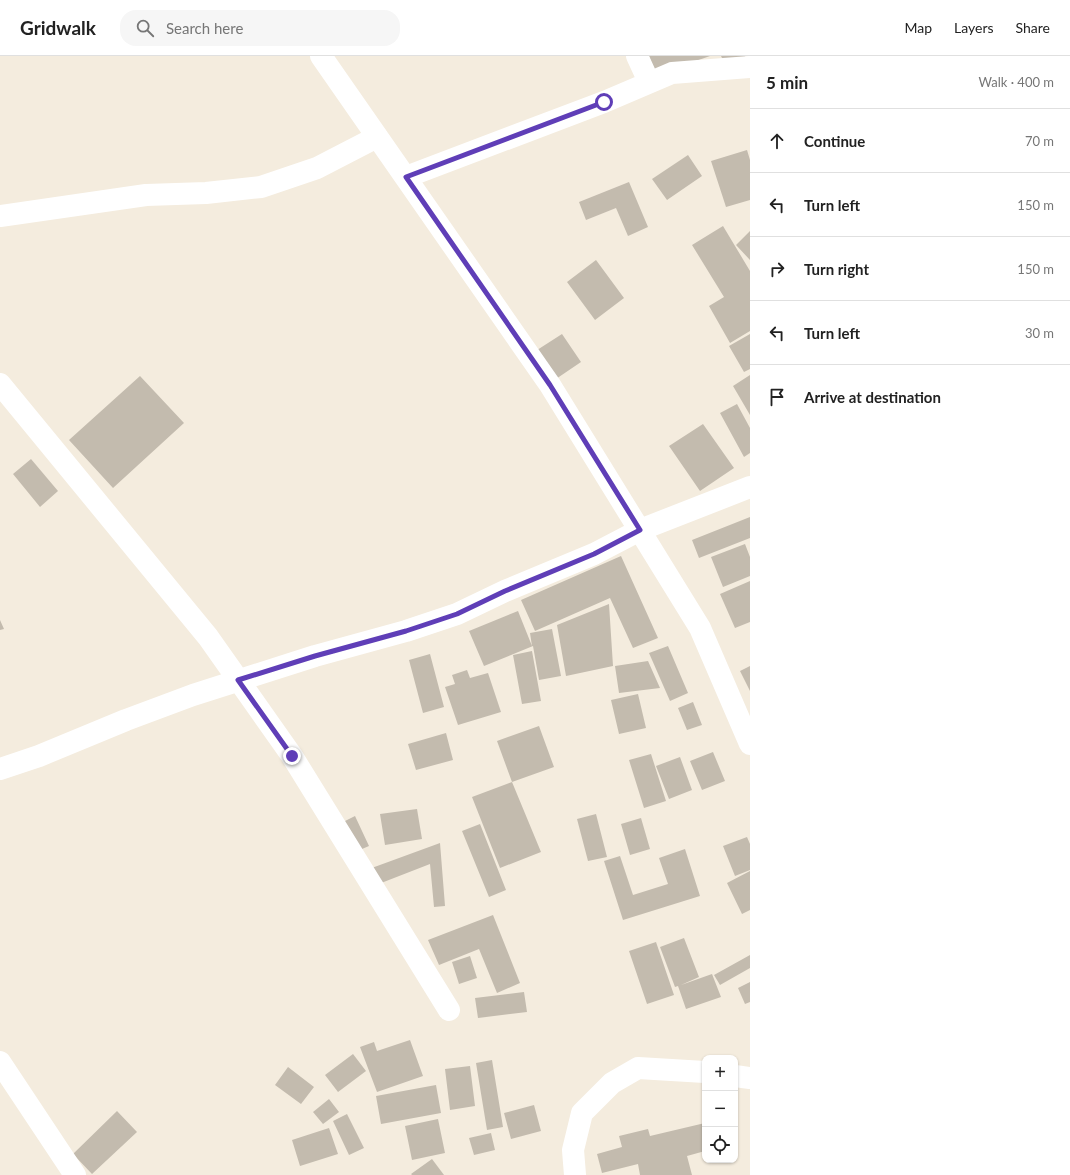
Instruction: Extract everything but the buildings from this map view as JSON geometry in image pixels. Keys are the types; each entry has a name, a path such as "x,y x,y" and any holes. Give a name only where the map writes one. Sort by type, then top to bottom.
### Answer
{"street":[{"path":"321,56 550,385 700,628 750,744"},
{"path":"637,56 649,82"},
{"path":"406,177 672,73 750,67"},
{"path":"0,216 146,195 206,193 261,187 317,168 377,137"},
{"path":"0,384 208,637 292,756 449,1010"},
{"path":"0,769 39,756 193,695 315,656 406,631 457,614 505,591 594,554 640,530 750,487"},
{"path":"0,1062 75,1175"},
{"path":"575,1175 573,1150 582,1113 612,1083 638,1068 702,1072"},
{"path":"738,1076 750,1078"}],"route":[{"path":"292,756 238,680 315,656 406,631 457,614 505,591 594,554 640,530 550,385 406,177 604,102"}]}
